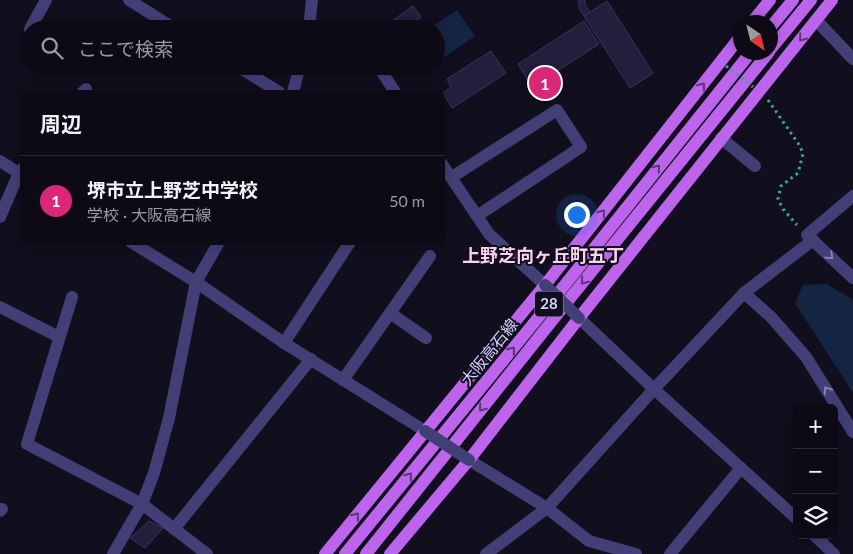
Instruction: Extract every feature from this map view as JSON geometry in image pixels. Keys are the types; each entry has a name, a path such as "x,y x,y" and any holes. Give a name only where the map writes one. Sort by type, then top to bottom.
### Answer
{"main road":[{"path":"758,15 770,0"},
{"path":"778,18 793,0"},
{"name":"大阪高石線","path":"778,40 811,0"},
{"path":"390,554 469,460 722,138 756,89 832,0"},
{"path":"325,554 545,285 733,46"},
{"name":"大阪高石線","path":"345,554 560,291 745,60"},
{"name":"大阪高石線","path":"366,554 762,60"}],"street":[{"path":"35,20 46,0"},
{"path":"129,0 161,20"},
{"path":"310,20 312,0"},
{"path":"816,20 853,59"},
{"path":"251,75 276,90"},
{"path":"294,90 298,75"},
{"path":"384,75 394,90"},
{"path":"452,177 557,110 581,147 478,216"},
{"path":"722,138 755,166"},
{"path":"0,162 20,172"},
{"path":"445,168 490,234 793,515"},
{"path":"0,218 20,174"},
{"path":"486,554 547,508 654,388 744,293 810,237 853,196"},
{"path":"810,237 853,278"},
{"path":"136,245 196,282 284,343 547,508 589,541 636,554"},
{"path":"113,554 142,504 154,473 168,418 196,282 217,245"},
{"path":"284,343 348,245"},
{"path":"343,380 430,256"},
{"path":"744,293 772,317 806,357 853,432"},
{"path":"72,298 27,444 142,504 207,554"},
{"path":"0,307 59,337"},
{"path":"390,313 426,338"},
{"path":"174,529 311,360"},
{"path":"670,554 741,468"},
{"path":"818,539 834,554"}],"path":[{"path":"726,66 768,99 800,146 803,154 798,173 781,186 778,199 783,209 810,237"}],"water":[{"path":"457,10 475,36 445,57 445,20 442,20"},
{"path":"827,284 853,300 853,393 795,303 803,285"}],"building":[{"path":"579,0 585,0 585,5 590,12 584,16 579,8"},
{"path":"607,1 653,73 630,88 584,16"},
{"path":"413,6 421,17 417,20 394,20"},
{"path":"584,21 599,44 532,87 518,64"},
{"path":"491,51 506,73 452,108 445,96 445,92 451,87 447,79"},
{"path":"149,521 163,528 145,548 130,538"}],"place":[{"name":"堺市立上野芝中学校","path":"545,83"}],"district":[{"name":"上野芝向ヶ丘町五丁","path":"543,256"}]}
